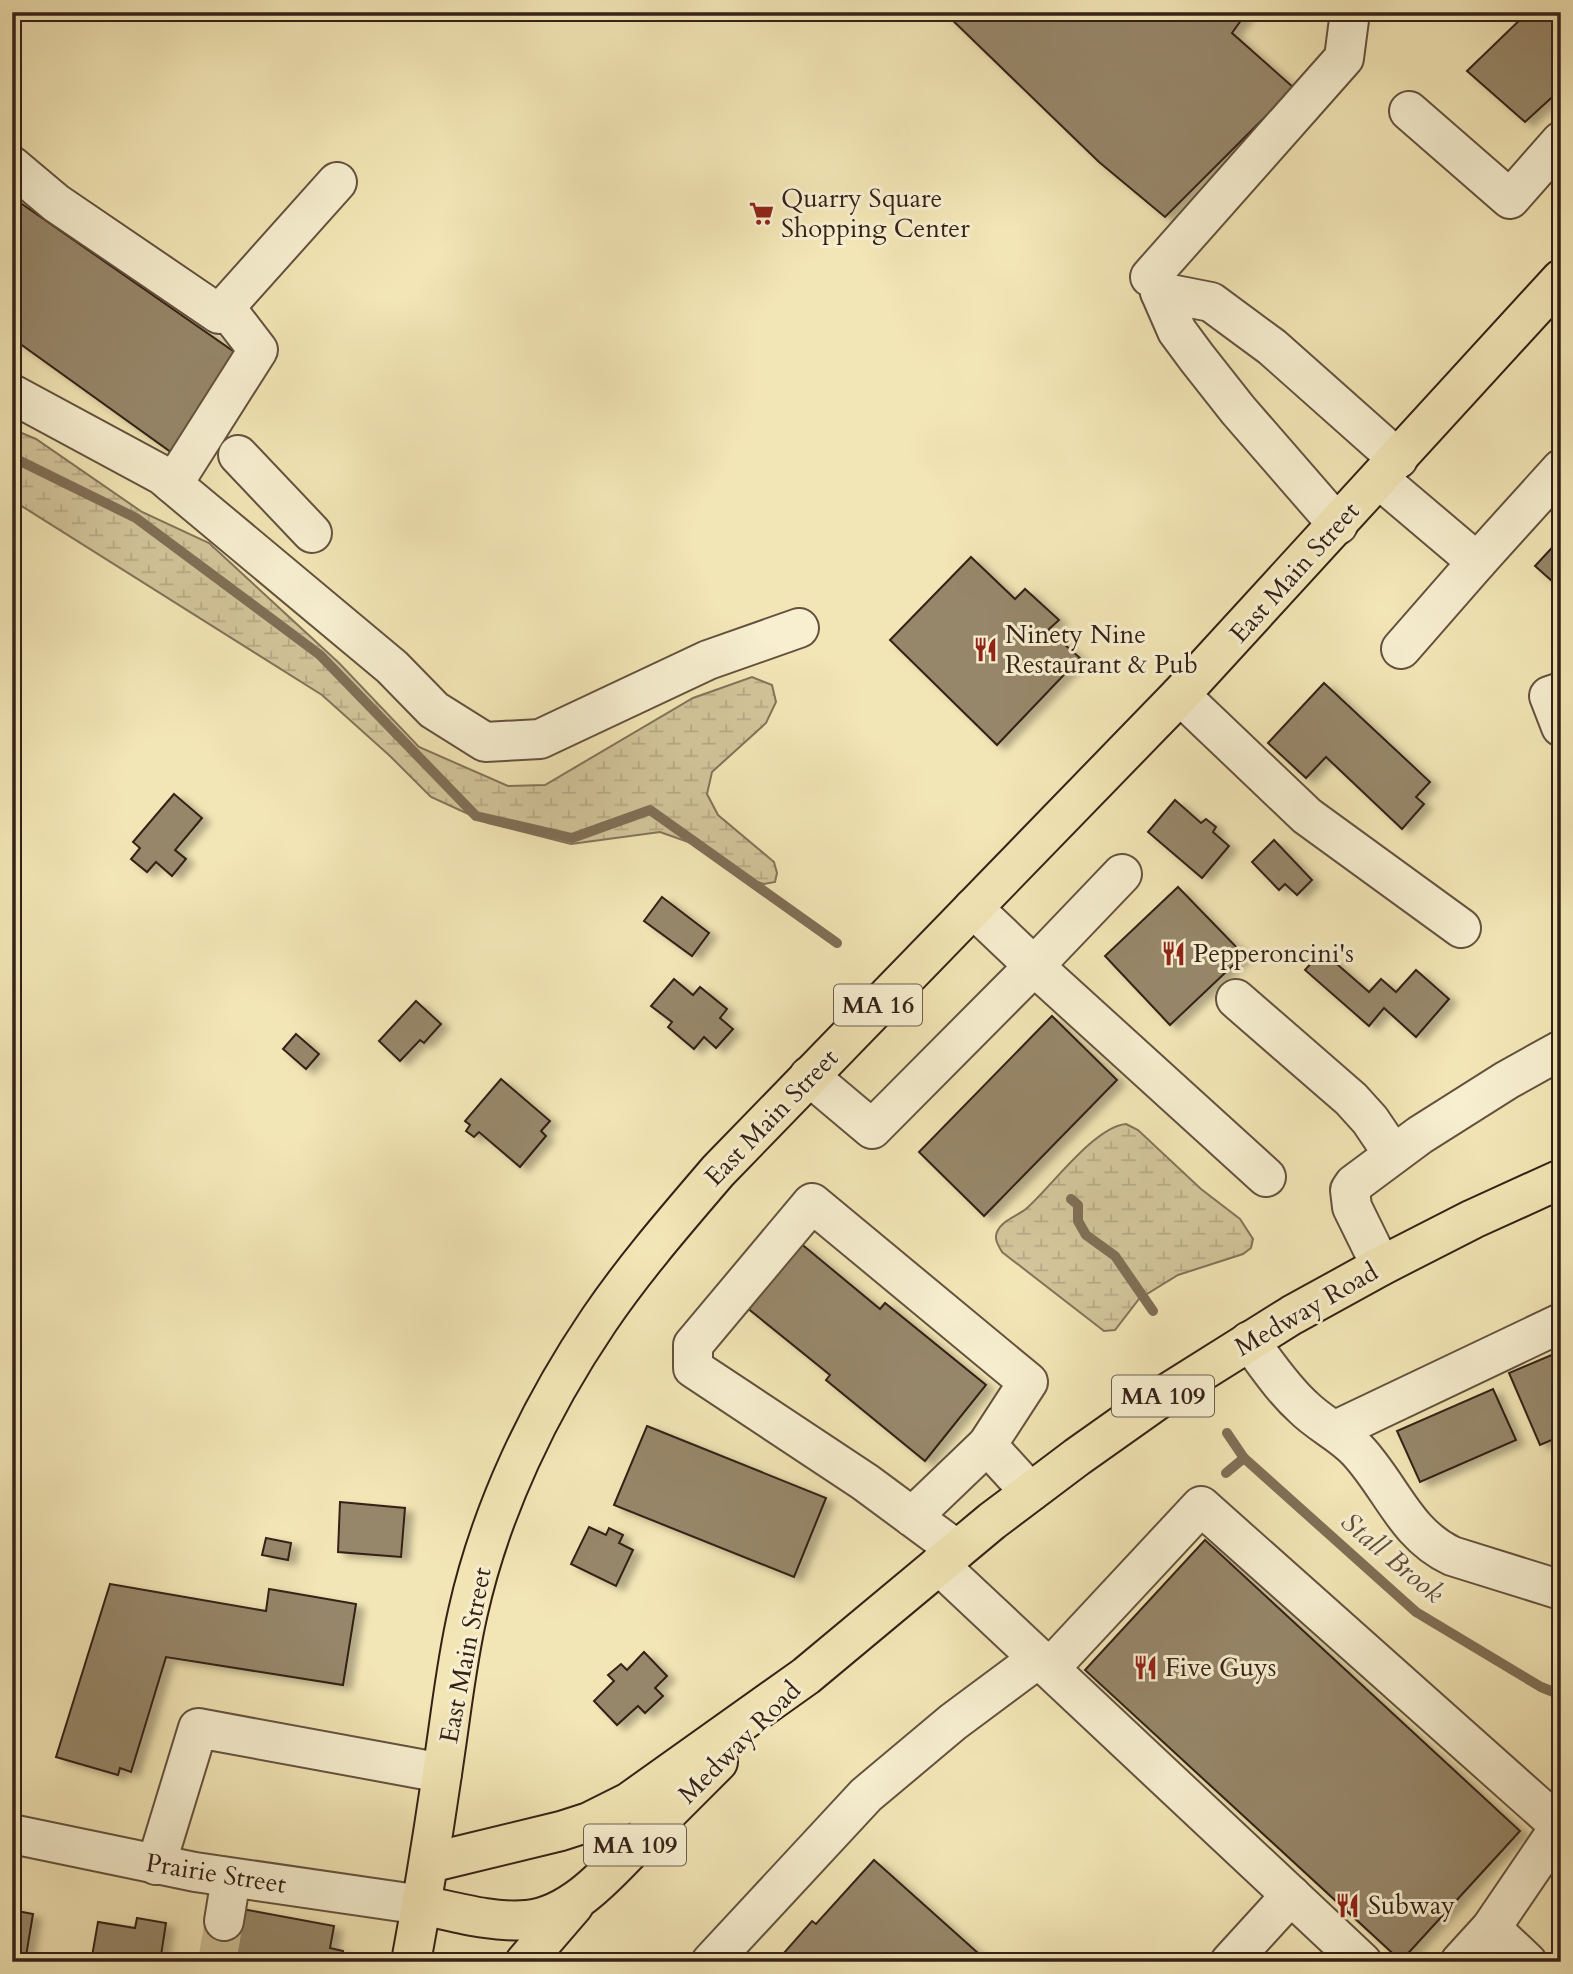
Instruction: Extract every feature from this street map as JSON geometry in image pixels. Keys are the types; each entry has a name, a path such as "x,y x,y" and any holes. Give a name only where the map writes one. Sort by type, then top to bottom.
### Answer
{"main road":[{"name":"East Main Street","path":"411,1962 429,1863 461,1647 477,1578 513,1479 555,1392 599,1320 718,1171 1180,695 1561,279"},
{"name":"Medway Road","path":"429,1863 561,1831 609,1813 654,1786 806,1676 1030,1492 1133,1417 1249,1341 1381,1266 1473,1219 1561,1179"},
{"name":"Medway Road","path":"422,1905 491,1919 528,1920 552,1914 563,1908 603,1876 806,1676"},
{"path":"525,1962 542,1940 603,1876"}],"street":[{"path":"1150,277 1344,58 1350,12"},
{"path":"1409,111 1510,199 1561,141"},
{"path":"12,166 56,203 219,314 337,183"},
{"path":"1338,525 1238,410 1197,358 1177,331 1160,292 1211,302 1272,347 1477,562"},
{"path":"173,484 258,350 225,307"},
{"path":"12,394 162,475 392,667 434,710 485,742 540,739 708,660 799,628"},
{"path":"238,455 312,533"},
{"path":"1401,649 1561,469"},
{"path":"1561,692 1549,696 1561,727"},
{"path":"1180,695 1307,816 1461,928"},
{"path":"809,1076 872,1129 1122,873"},
{"path":"973,908 1266,1177"},
{"path":"1236,999 1351,1099 1370,1120 1393,1154"},
{"path":"1381,1266 1352,1207 1350,1190 1360,1178 1476,1099 1561,1050"},
{"path":"912,1517 988,1445 1028,1382 812,1203 693,1345 694,1368 865,1482 912,1517 1044,1663 1362,1962"},
{"path":"1336,1430 1561,1322"},
{"path":"1249,1341 1293,1397 1318,1420 1336,1430 1360,1453 1410,1525 1436,1549 1561,1590"},
{"path":"988,1445 1030,1492"},
{"path":"711,1962 866,1795 953,1722 1044,1663 1201,1506 1558,1834 1491,1928 1460,1962"},
{"path":"156,1865 198,1728 442,1773"},
{"name":"Prairie Street","path":"12,1834 231,1878 422,1905"},
{"path":"223,1921 231,1878"},
{"path":"1230,1962 1292,1895"},
{"path":"1491,1928 1527,1962"}],"green space":[{"path":"12,429 36,439 142,512 209,543 339,663 419,747 508,786 545,785 693,698 752,677 772,685 776,702 766,723 712,772 707,794 718,815 774,862 777,873 775,882 764,884 748,879 694,844 660,832 571,844 488,823 431,797 322,695 12,500"},
{"path":"1126,1124 1138,1130 1201,1189 1240,1219 1253,1239 1251,1248 1243,1254 1178,1275 1139,1299 1115,1330 1104,1331 1002,1252 996,1235 1003,1224 1027,1208 1087,1146 1100,1135"}],"building":[{"path":"944,12 1247,12 1232,33 1294,88 1165,217 1099,162"},
{"path":"1528,12 1561,12 1561,89 1525,122 1467,71"},
{"path":"12,197 243,358 175,455 12,338"},
{"path":"1561,538 1561,589 1535,566"},
{"name":"Ninety Nine Restaurant & Pub","path":"971,557 1015,599 1025,589 1059,620 1048,630 1080,658 997,745 890,640"},
{"path":"1324,683 1430,782 1416,797 1424,804 1402,829 1326,757 1306,778 1268,743"},
{"path":"174,794 202,818 175,850 186,859 172,876 156,862 147,872 131,859 140,848 133,842"},
{"path":"1175,800 1201,823 1206,819 1216,827 1213,832 1229,846 1202,878 1148,832"},
{"path":"1274,840 1312,880 1297,895 1285,884 1279,890 1252,862"},
{"path":"1178,887 1244,955 1170,1025 1105,956"},
{"path":"662,897 709,933 692,956 644,921"},
{"path":"1322,951 1369,992 1381,979 1396,992 1416,970 1449,999 1416,1037 1384,1008 1369,1026 1305,970"},
{"path":"674,979 693,995 700,987 727,1009 720,1018 733,1029 716,1048 704,1037 694,1049 668,1027 672,1022 651,1006"},
{"path":"416,1001 441,1024 424,1043 420,1040 400,1061 379,1041"},
{"path":"1052,1016 1117,1080 984,1216 919,1152"},
{"path":"296,1034 319,1054 306,1069 283,1049"},
{"path":"501,1079 550,1121 541,1131 546,1136 520,1167 479,1132 474,1137 466,1131 470,1125 465,1121"},
{"path":"799,1242 880,1309 885,1303 986,1385 925,1461 826,1380 830,1375 746,1307"},
{"path":"1561,1351 1561,1436 1540,1445 1509,1373"},
{"path":"1493,1389 1516,1440 1420,1482 1397,1431"},
{"path":"647,1426 826,1498 794,1577 614,1505"},
{"path":"340,1502 405,1508 401,1557 338,1552"},
{"path":"589,1527 606,1535 609,1528 623,1535 619,1543 633,1550 616,1586 571,1564"},
{"path":"266,1538 291,1543 288,1560 262,1555"},
{"path":"1205,1540 1520,1831 1401,1961 1085,1670"},
{"path":"110,1584 266,1611 269,1589 356,1604 343,1685 166,1657 131,1772 120,1768 118,1775 56,1757"},
{"path":"644,1652 667,1676 655,1688 663,1696 645,1713 638,1706 617,1725 594,1701 614,1681 608,1675 621,1664 627,1670"},
{"path":"874,1860 988,1962 776,1962 812,1921 816,1924"},
{"path":"237,1908 334,1926 330,1948 343,1951 341,1962 227,1962"},
{"path":"12,1910 33,1914 25,1962 12,1962"},
{"path":"137,1918 166,1923 160,1962 91,1962 98,1922 135,1928"}],"waterway":[{"path":"12,457 136,518 320,655 476,816 572,838 650,810 837,943"},
{"path":"1071,1199 1078,1205 1078,1221 1086,1235 1115,1256 1153,1311"},
{"name":"Stall Brook","path":"1227,1433 1244,1458 1416,1612 1541,1687 1561,1695"},
{"path":"1226,1473 1244,1458"}],"tunnel":[{"path":"217,1962 224,1921"}],"place":[{"name":"Quarry Square Shopping Center","path":"761,213"},
{"name":"Ninety Nine Restaurant & Pub","path":"985,649"},
{"name":"Pepperoncini's","path":"1173,953"},
{"name":"Five Guys","path":"1145,1667"},
{"name":"Subway","path":"1348,1905"}]}
